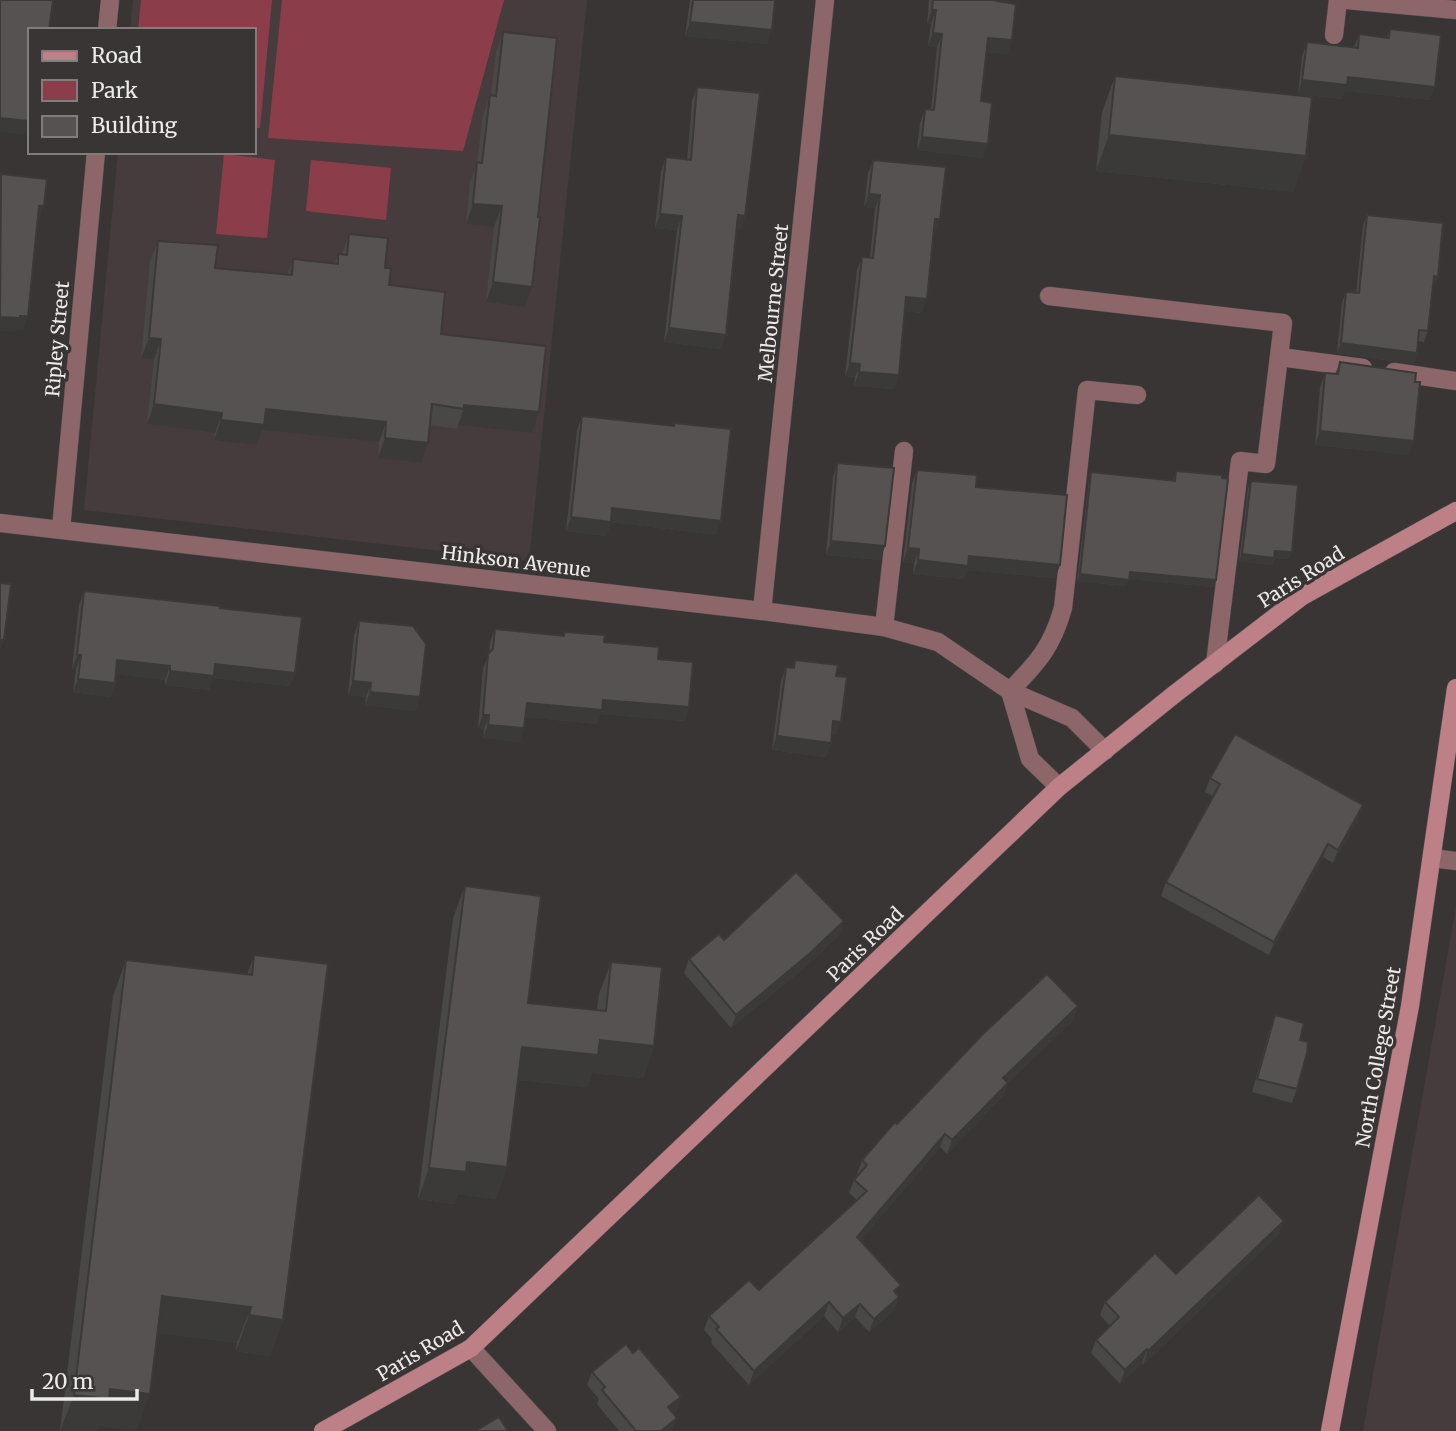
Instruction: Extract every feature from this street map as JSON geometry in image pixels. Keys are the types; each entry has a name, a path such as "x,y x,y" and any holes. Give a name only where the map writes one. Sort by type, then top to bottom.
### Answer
{"main road":[{"name":"Paris Road","path":"323,1431 471,1348 1059,787 1301,597 1456,511"},
{"name":"North College Street","path":"1330,1431 1410,1006 1456,688"}],"street":[{"path":"107,28 110,0"},
{"name":"Melbourne Street","path":"762,611 825,0"},
{"path":"1334,35 1338,0"},
{"path":"1347,0 1456,10"},
{"name":"Ripley Street","path":"61,529 96,154"},
{"path":"1049,296 1283,323 1266,464 1240,461 1215,664"},
{"path":"1280,357 1456,381"},
{"path":"1059,787 1030,759 1010,691 1039,661 1055,635 1063,608 1087,390 1137,395"},
{"path":"884,627 904,451"},
{"name":"Hinkson Avenue","path":"0,523 884,627 938,642 1010,691 1072,718 1105,751"},
{"path":"1432,858 1456,861"},
{"path":"471,1348 547,1431"}],"shaded area":[{"path":"133,0 587,0 529,561 84,510 118,154 256,154 256,28 130,28"},
{"path":"1456,907 1456,1431 1363,1431"}],"green space":[{"path":"141,0 272,0 260,128 256,128 256,28 138,28"},
{"path":"282,0 504,0 463,151 268,138"},
{"path":"224,154 275,160 267,238 216,234"},
{"path":"311,160 391,168 386,220 306,211"}],"building":[{"path":"0,0 53,0 49,28 28,28 28,121 0,118"},
{"path":"693,0 775,0 772,30 690,22"},
{"path":"933,0 996,0 1016,4 1012,40 988,38 981,101 992,103 988,144 922,137 925,109 934,110 942,34 933,33 936,10 932,10"},
{"path":"1390,29 1441,35 1435,87 1348,77 1347,85 1302,80 1307,42 1358,48 1359,34 1389,38"},
{"path":"503,32 557,38 532,287 493,282 502,206 473,204 477,162 482,163 490,95 496,96"},
{"path":"1115,76 1312,97 1306,156 1109,135"},
{"path":"697,87 760,93 745,216 738,215 726,335 669,328 682,216 660,214 666,157 691,160"},
{"path":"873,160 946,167 940,219 935,219 927,299 906,297 899,375 859,372 860,364 850,363 862,257 873,258 880,195 869,194"},
{"path":"1,174 47,179 44,206 39,206 28,316 20,318 0,317"},
{"path":"1367,215 1443,223 1438,277 1434,276 1428,331 1419,330 1417,353 1341,343 1346,292 1359,293"},
{"path":"349,234 388,238 385,268 391,268 389,285 445,292 441,334 546,346 539,412 464,405 464,409 432,404 428,443 385,438 386,422 266,409 264,425 221,420 222,413 154,404 161,339 149,338 158,241 218,245 215,268 292,275 293,259 338,264 338,254 347,255"},
{"path":"1340,362 1416,373 1415,382 1420,382 1414,441 1320,431 1325,373 1338,374"},
{"path":"582,416 731,429 721,521 612,508 611,522 571,517"},
{"path":"837,463 894,468 885,546 831,541"},
{"path":"917,470 977,475 976,487 1067,495 1060,565 969,556 968,566 918,560 919,549 908,548"},
{"path":"1176,471 1222,475 1222,478 1228,479 1216,580 1130,572 1129,580 1080,574 1091,472 1175,481"},
{"path":"1251,481 1298,485 1292,552 1275,551 1274,558 1242,554"},
{"path":"0,583 11,584 4,640 0,640"},
{"path":"84,591 302,617 295,673 215,664 214,676 170,671 170,666 117,660 115,683 78,679 81,655 77,655"},
{"path":"359,621 413,626 426,644 420,697 370,692 371,683 353,681"},
{"path":"495,629 564,636 564,632 605,635 604,642 659,647 658,659 693,662 689,707 603,700 602,710 527,703 524,728 488,725 489,715 483,715 488,654 493,649"},
{"path":"795,660 838,665 836,676 847,677 841,722 833,721 831,743 777,736 786,667 794,668"},
{"path":"1235,734 1363,805 1338,850 1328,844 1274,942 1166,882 1220,784 1210,778"},
{"path":"796,872 844,921 736,1015 689,959 719,934 724,940"},
{"path":"465,886 541,896 528,1003 606,1011 611,962 662,967 654,1046 600,1040 598,1055 522,1047 507,1167 467,1162 466,1172 429,1168"},
{"path":"254,955 328,964 283,1320 249,1315 251,1307 162,1296 150,1394 110,1389 109,1399 74,1395 126,960 252,975"},
{"path":"1047,974 1078,1006 1003,1078 1008,1083 952,1140 945,1134 857,1237 901,1285 894,1291 899,1297 874,1319 860,1304 843,1318 829,1302 754,1371 716,1329 719,1327 709,1316 749,1280 759,1290 867,1191 854,1180 867,1165 862,1160 895,1122 897,1124 984,1033"},
{"path":"1275,1015 1304,1023 1300,1040 1308,1042 1307,1053 1297,1089 1257,1079"},
{"path":"1259,1195 1284,1221 1125,1370 1096,1340 1119,1317 1105,1302 1155,1253 1176,1274"},
{"path":"626,1344 633,1353 639,1348 681,1397 668,1407 677,1418 661,1431 636,1431 602,1390 605,1387 592,1372"},
{"path":"499,1417 508,1431 475,1431"}]}
